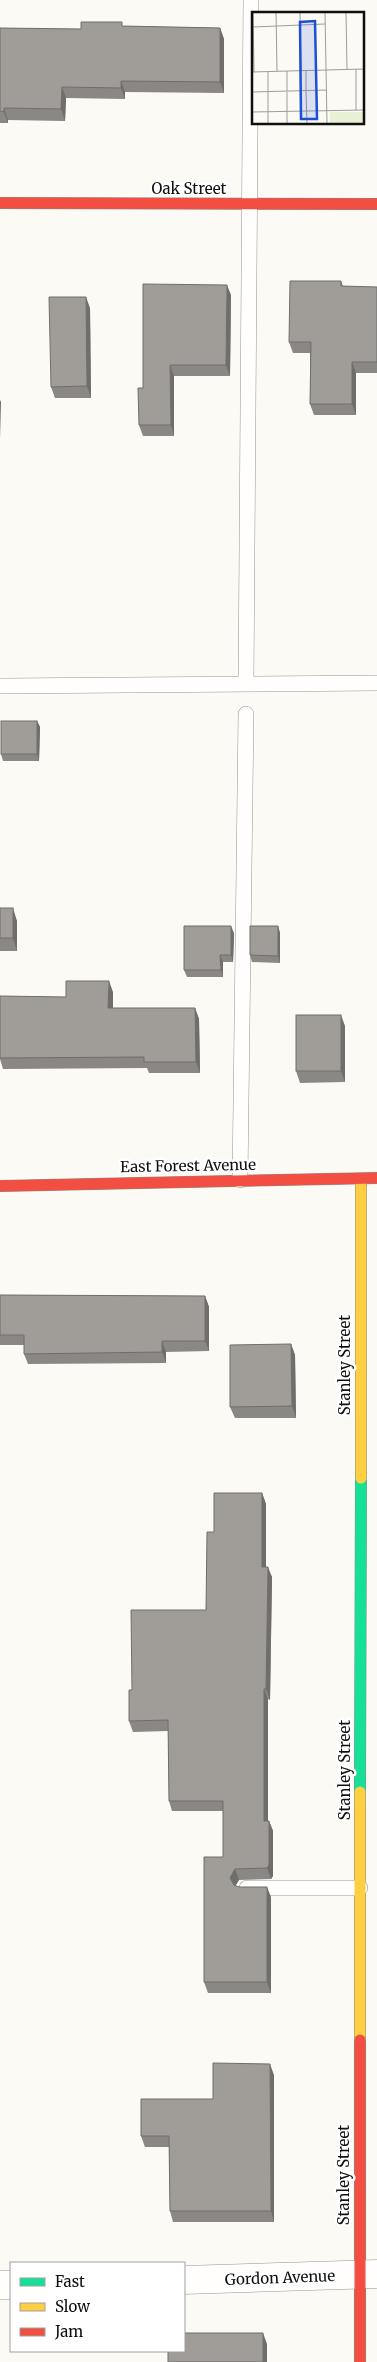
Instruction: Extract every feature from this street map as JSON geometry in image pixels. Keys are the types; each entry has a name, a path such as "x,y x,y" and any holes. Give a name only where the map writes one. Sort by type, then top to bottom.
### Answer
{"street":[{"name":"Oak Street","path":"0,203 377,204"},
{"name":"East Forest Avenue","path":"0,1186 377,1178"},
{"name":"Stanley Street","path":"360,2362 368,2275 360,1888 361,1179"},
{"name":"Gordon Avenue","path":"185,2280 368,2275"}],"lane":[{"path":"246,683 251,0"},
{"path":"0,686 377,683"},
{"path":"240,1180 246,714"},
{"path":"244,1888 360,1888"}],"building":[{"path":"81,22 122,22 122,26 220,28 220,82 121,81 121,88 62,87 61,109 4,108 4,112 0,111 0,28 81,29"},
{"path":"290,281 341,281 341,286 377,287 377,362 352,362 352,404 310,404 311,342 289,342"},
{"path":"143,284 227,285 226,365 170,365 171,425 139,425 138,388 143,388"},
{"path":"49,297 86,297 87,386 51,387"},
{"path":"1,721 37,721 37,754 1,754"},
{"path":"0,908 13,908 13,938 0,938"},
{"path":"184,926 231,926 231,955 220,955 221,970 184,970"},
{"path":"250,926 278,926 278,956 250,955"},
{"path":"66,981 109,981 108,1008 195,1008 196,1062 144,1062 144,1057 0,1058 0,996 66,997"},
{"path":"296,1015 341,1015 341,1071 296,1071"},
{"path":"0,1295 205,1296 205,1341 162,1341 162,1352 24,1354 24,1335 0,1335"},
{"path":"291,1344 292,1406 230,1407 230,1345"},
{"path":"214,1493 262,1493 262,1567 268,1567 266,1689 264,1689 264,1821 269,1821 269,1865 267,1868 235,1869 230,1878 234,1885 239,1887 267,1887 267,1982 204,1982 204,1857 223,1857 223,1801 169,1801 168,1720 129,1721 129,1690 132,1690 131,1610 206,1610 207,1532 214,1532"},
{"path":"213,2063 270,2064 271,2211 170,2211 169,2136 141,2136 141,2099 213,2099"},
{"path":"185,2333 263,2333 263,2362 168,2362 168,2352 185,2352"}],"traffic: fast":[{"path":"360,1792 361,1478"}],"traffic: slow":[{"path":"361,1179 361,1478"},
{"path":"360,1792 360,2040"}],"traffic: jam":[{"path":"0,203 377,204"},
{"path":"0,1186 377,1178"},
{"path":"360,2040 360,2362"}]}
